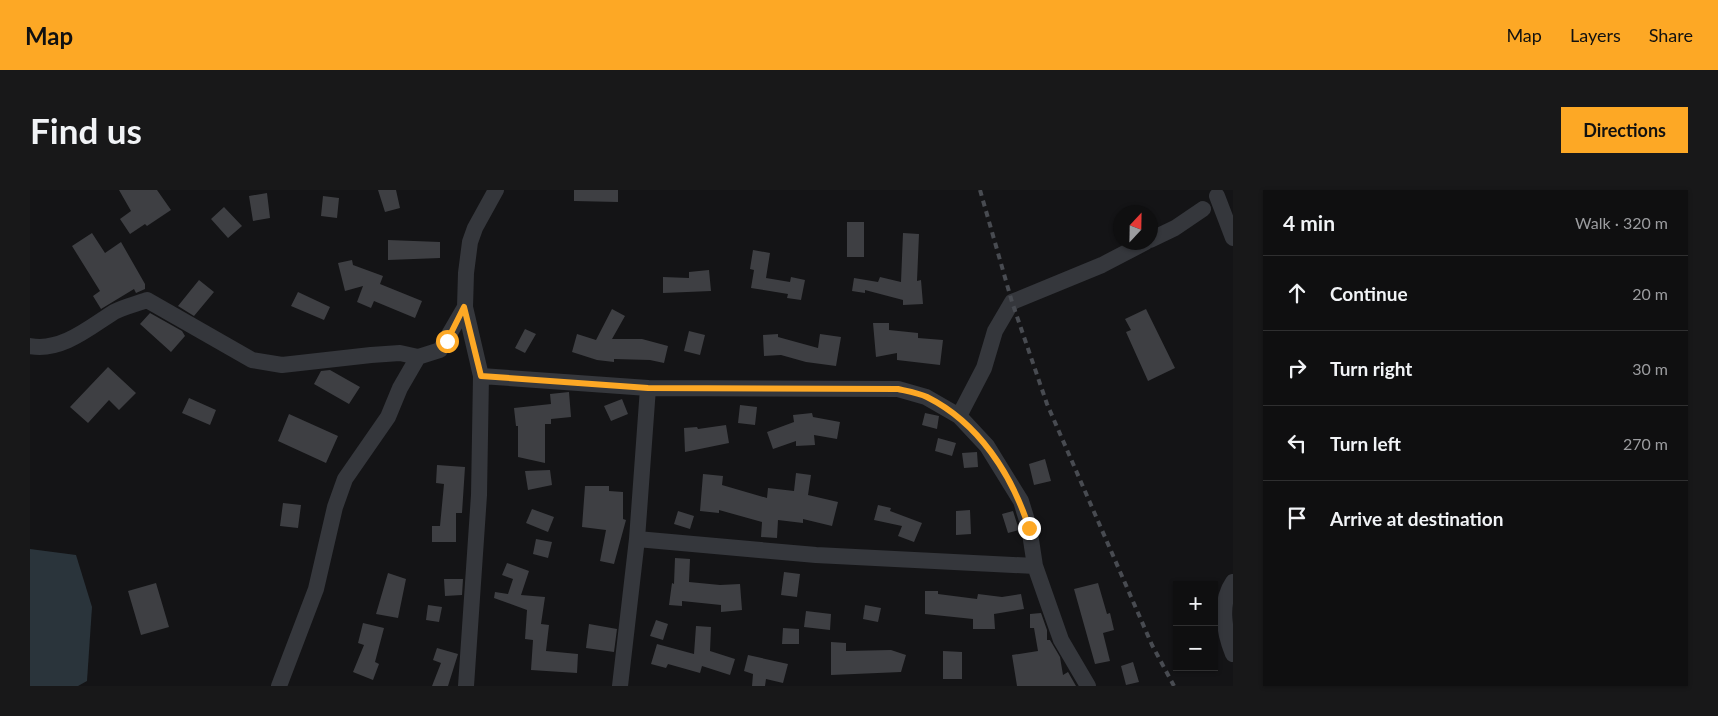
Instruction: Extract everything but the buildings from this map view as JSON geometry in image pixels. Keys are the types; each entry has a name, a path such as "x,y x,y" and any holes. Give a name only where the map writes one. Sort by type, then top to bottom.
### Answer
{"street":[{"path":"466,686 480,495 481,376 464,307 470,242 475,228 496,190"},
{"path":"1217,196 1233,238"},
{"path":"1158,236 1175,228 1202,208"},
{"path":"958,416 984,368 995,331 1012,302 1102,265 1131,250"},
{"path":"30,346 40,348 59,343 88,331 116,311 146,300 252,360 282,365 371,354 400,353 418,357 440,350 464,307"},
{"path":"278,686 316,589 335,507 345,479 388,417 400,388 418,357"},
{"path":"481,376 648,388 898,389 926,397 958,416 987,446 1020,501 1029,528 1035,566 1061,640 1088,686"},
{"path":"621,686 637,539 648,388"},
{"path":"637,539 816,555 1035,566"},
{"path":"1233,582 1224,600 1224,608 1233,654"}],"shaded area":[{"path":"30,549 76,555 92,607 87,681 78,686 30,686"}],"railway":[{"path":"980,190 1012,302 1047,404 1152,645 1174,686"}],"route":[{"path":"447,341 464,307 476,349 481,376 648,388 898,389 926,397 958,416 987,446 1020,501 1029,528"}]}
